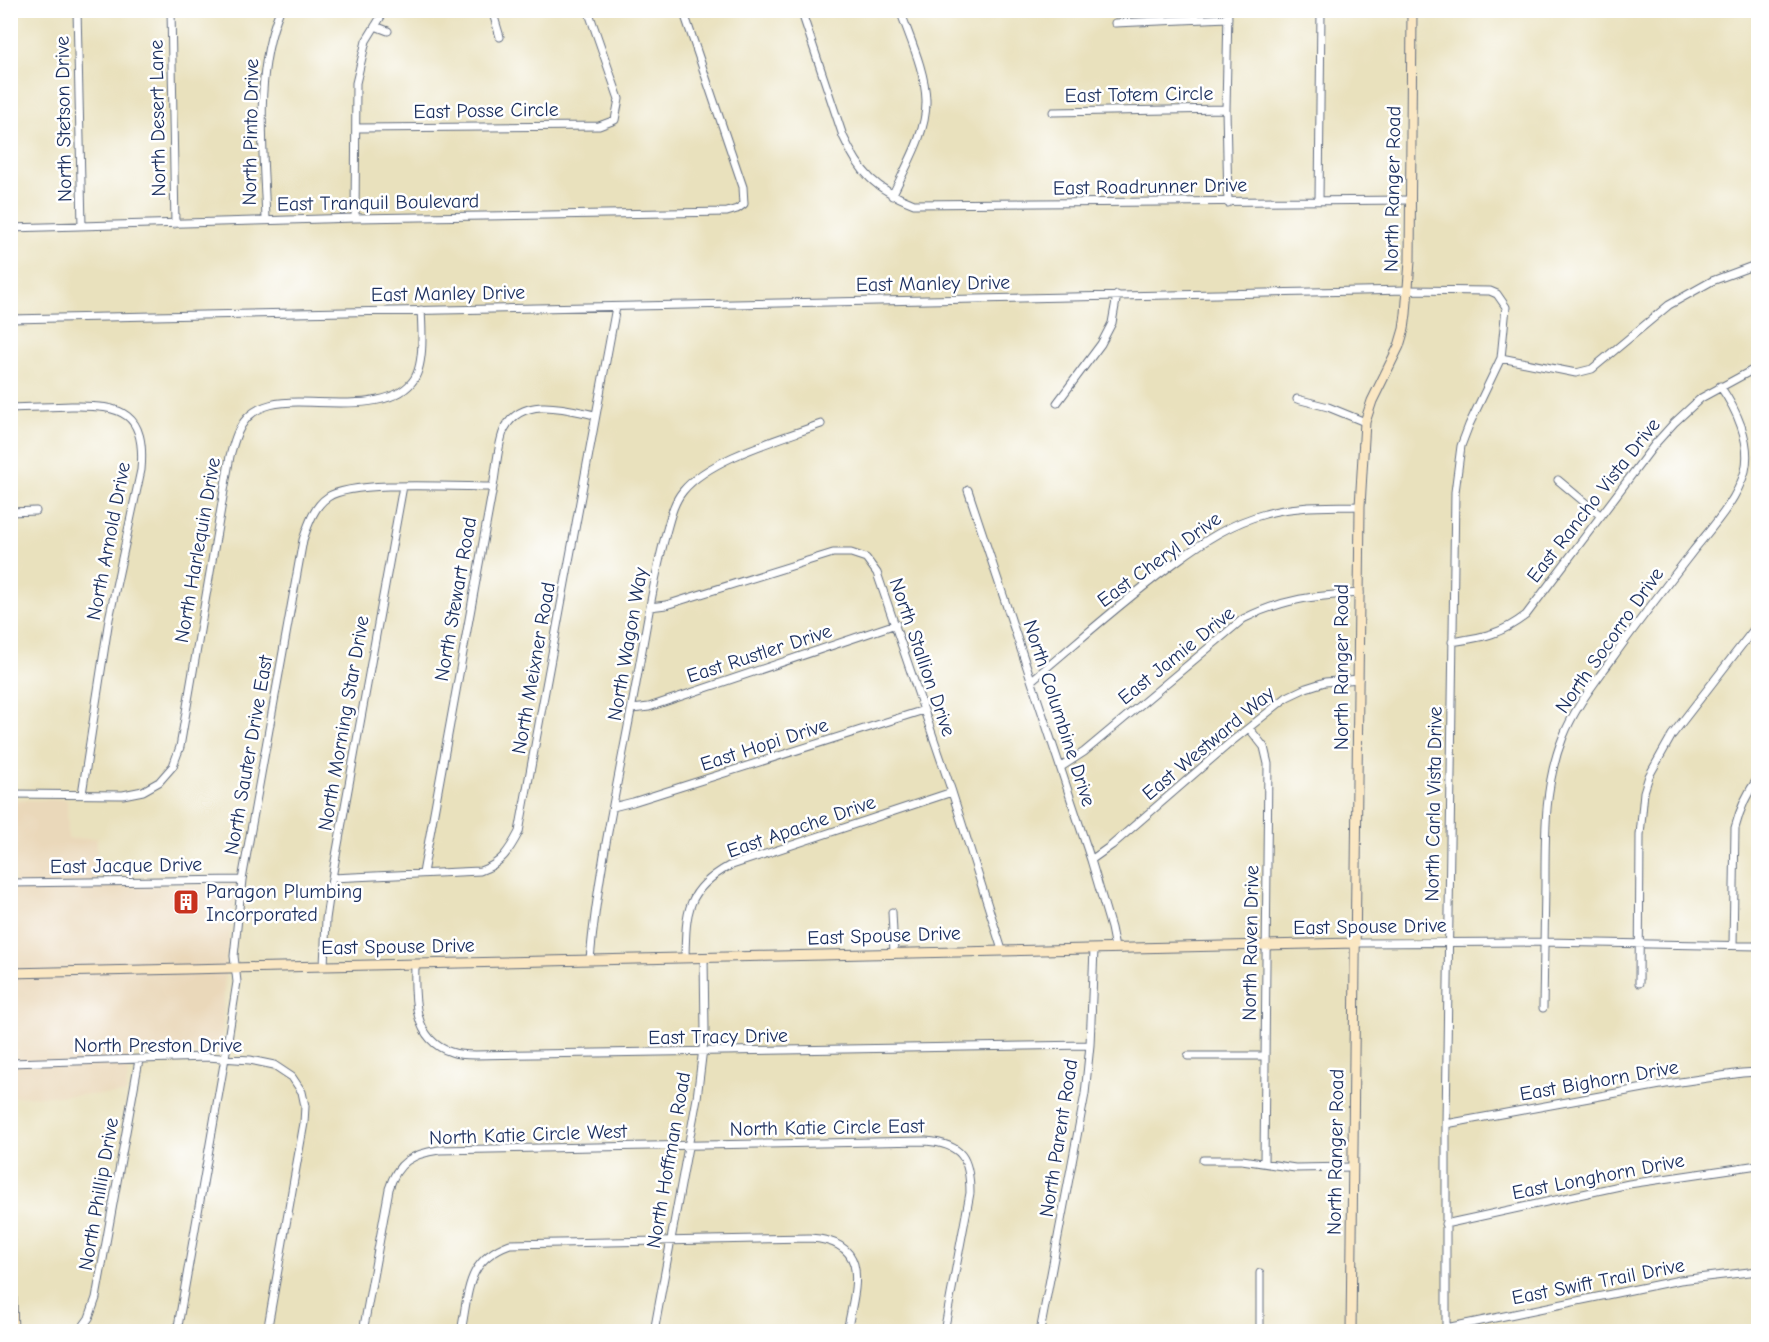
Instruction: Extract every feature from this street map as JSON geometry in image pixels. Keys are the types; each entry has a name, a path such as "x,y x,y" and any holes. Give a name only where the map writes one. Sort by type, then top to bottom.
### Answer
{"street":[{"name":"North Stetson Drive","path":"77,10 82,226"},
{"name":"North Desert Lane","path":"171,10 175,224"},
{"name":"North Pinto Drive","path":"266,220 263,83 268,46 280,10"},
{"path":"355,218 356,83 366,41 385,10"},
{"path":"492,10 500,37"},
{"name":"East Posse Circle","path":"356,129 599,126 615,120 619,99 588,10"},
{"name":"East Tranquil Boulevard","path":"10,228 355,218 727,212 737,209 744,204 743,187 683,10"},
{"path":"801,10 851,154 873,183 892,196 921,131 926,100 923,77 900,10"},
{"path":"1319,200 1321,10"},
{"name":"North Ranger Road","path":"1351,1332 1360,506 1365,422 1372,401 1399,346 1404,329 1408,290 1412,10"},
{"path":"1115,23 1228,14 1226,109 1228,203"},
{"path":"375,26 388,32"},
{"name":"East Totem Circle","path":"1053,112 1226,109"},
{"name":"East Roadrunner Drive","path":"892,196 914,204 938,205 1410,200"},
{"path":"1501,358 1576,373 1592,369 1669,305 1712,281 1758,264"},
{"name":"East Manley Drive","path":"10,319 1116,295 1408,290 1490,291 1497,294 1506,307 1501,358"},
{"path":"1057,403 1101,344 1112,323 1116,295"},
{"name":"North Meixner Road","path":"332,878 480,871 493,867 504,857 519,832 616,307"},
{"name":"North Harlequin Drive","path":"10,794 123,795 143,791 159,782 173,766 180,747 230,456 238,431 248,417 267,405 287,402 378,401 400,393 414,381 420,361 423,335 421,310"},
{"name":"North Carla Vista Drive","path":"1446,1330 1446,1124 1455,492 1458,462 1469,425 1501,358"},
{"name":"East Rancho Vista Drive","path":"1452,642 1487,637 1512,626 1526,615 1674,423 1701,398 1758,367"},
{"name":"North Socorro Drive","path":"1543,1008 1545,822 1551,775 1563,737 1580,703 1648,608 1737,491 1745,470 1745,446 1741,425 1732,403 1720,386"},
{"path":"1297,399 1328,407 1365,422"},
{"name":"North Arnold Drive","path":"10,408 102,406 121,411 132,421 140,435 143,450 141,470 109,619 82,794"},
{"name":"North Stewart Road","path":"423,873 493,487 506,427 517,416 529,409 543,407 558,407 595,415"},
{"name":"North Wagon Way","path":"590,959 613,807 660,555 673,509 682,492 701,475 726,460 821,424"},
{"path":"1558,480 1601,516"},
{"name":"North Morning Star Drive","path":"324,966 326,920 332,878 403,486"},
{"name":"North Sauter Drive East","path":"177,1332 237,982 234,956 242,880 308,522 328,497 362,488 493,487"},
{"name":"North Columbine Drive","path":"968,490 1091,860 1111,928 1114,948"},
{"name":"East Cheryl Drive","path":"1032,680 1137,590 1213,535 1265,513 1293,508 1360,506"},
{"path":"10,512 36,511"},
{"name":"North Stallion Drive","path":"650,607 666,605 833,553 851,553 866,558 877,573 896,624 1002,950"},
{"name":"East Jamie Drive","path":"1061,767 1084,752 1243,619 1263,609 1296,599 1360,594"},
{"name":"East Rustler Drive","path":"632,709 649,707 896,624"},
{"path":"1639,983 1640,835 1644,792 1649,776 1672,735 1758,624"},
{"name":"East Westward Way","path":"1091,860 1112,845 1287,697 1325,682 1359,679"},
{"name":"East Hopi Drive","path":"613,807 924,710"},
{"name":"North Raven Drive","path":"1249,728 1264,747 1268,764 1264,1163"},
{"path":"1733,945 1735,828 1739,810 1758,778"},
{"name":"East Apache Drive","path":"685,957 686,932 691,904 702,885 713,875 729,866 952,792"},
{"name":"East Jacque Drive","path":"10,883 242,880"},
{"path":"892,912 894,953"},
{"name":"East Spouse Drive","path":"10,974 1356,943 1544,942 1758,946"},
{"name":"North Parent Road","path":"1040,1332 1085,1094 1090,1045 1094,949"},
{"name":"North Hoffman Road","path":"654,1332 698,1098 703,1053 704,957"},
{"name":"East Tracy Drive","path":"415,964 414,999 419,1019 425,1033 438,1046 453,1053 475,1055 703,1053 1090,1045"},
{"path":"1188,1056 1265,1056"},
{"name":"North Preston Drive","path":"10,1063 175,1057 225,1058 274,1065 292,1077 302,1092 305,1106 297,1169 267,1332"},
{"name":"North Phillip Drive","path":"79,1332 89,1318 96,1298 139,1060"},
{"name":"East Bighorn Drive","path":"1446,1124 1666,1084 1758,1072"},
{"name":"North Katie Circle East","path":"688,1145 926,1141 950,1145 967,1161 970,1193 944,1332"},
{"name":"North Katie Circle West","path":"363,1332 389,1189 393,1175 412,1157 439,1150 688,1145"},
{"path":"1203,1160 1242,1160 1295,1168 1353,1167"},
{"name":"East Longhorn Drive","path":"1445,1224 1629,1184 1758,1165"},
{"path":"461,1332 471,1276 485,1257 510,1244 810,1238 825,1239 840,1245 850,1253 855,1266 855,1285 847,1332"},
{"path":"10,1242 13,1332"},
{"name":"East Swift Trail Drive","path":"1446,1330 1680,1280 1758,1271"},
{"path":"1260,1273 1260,1332"}],"shaded area":[{"path":"67,799 68,839 97,838 96,886 237,884 226,960 221,1052 129,1054 126,1094 11,1097 10,890 15,889 12,801"}],"place":[{"name":"Paragon Plumbing Incorporated","path":"186,902"}]}
